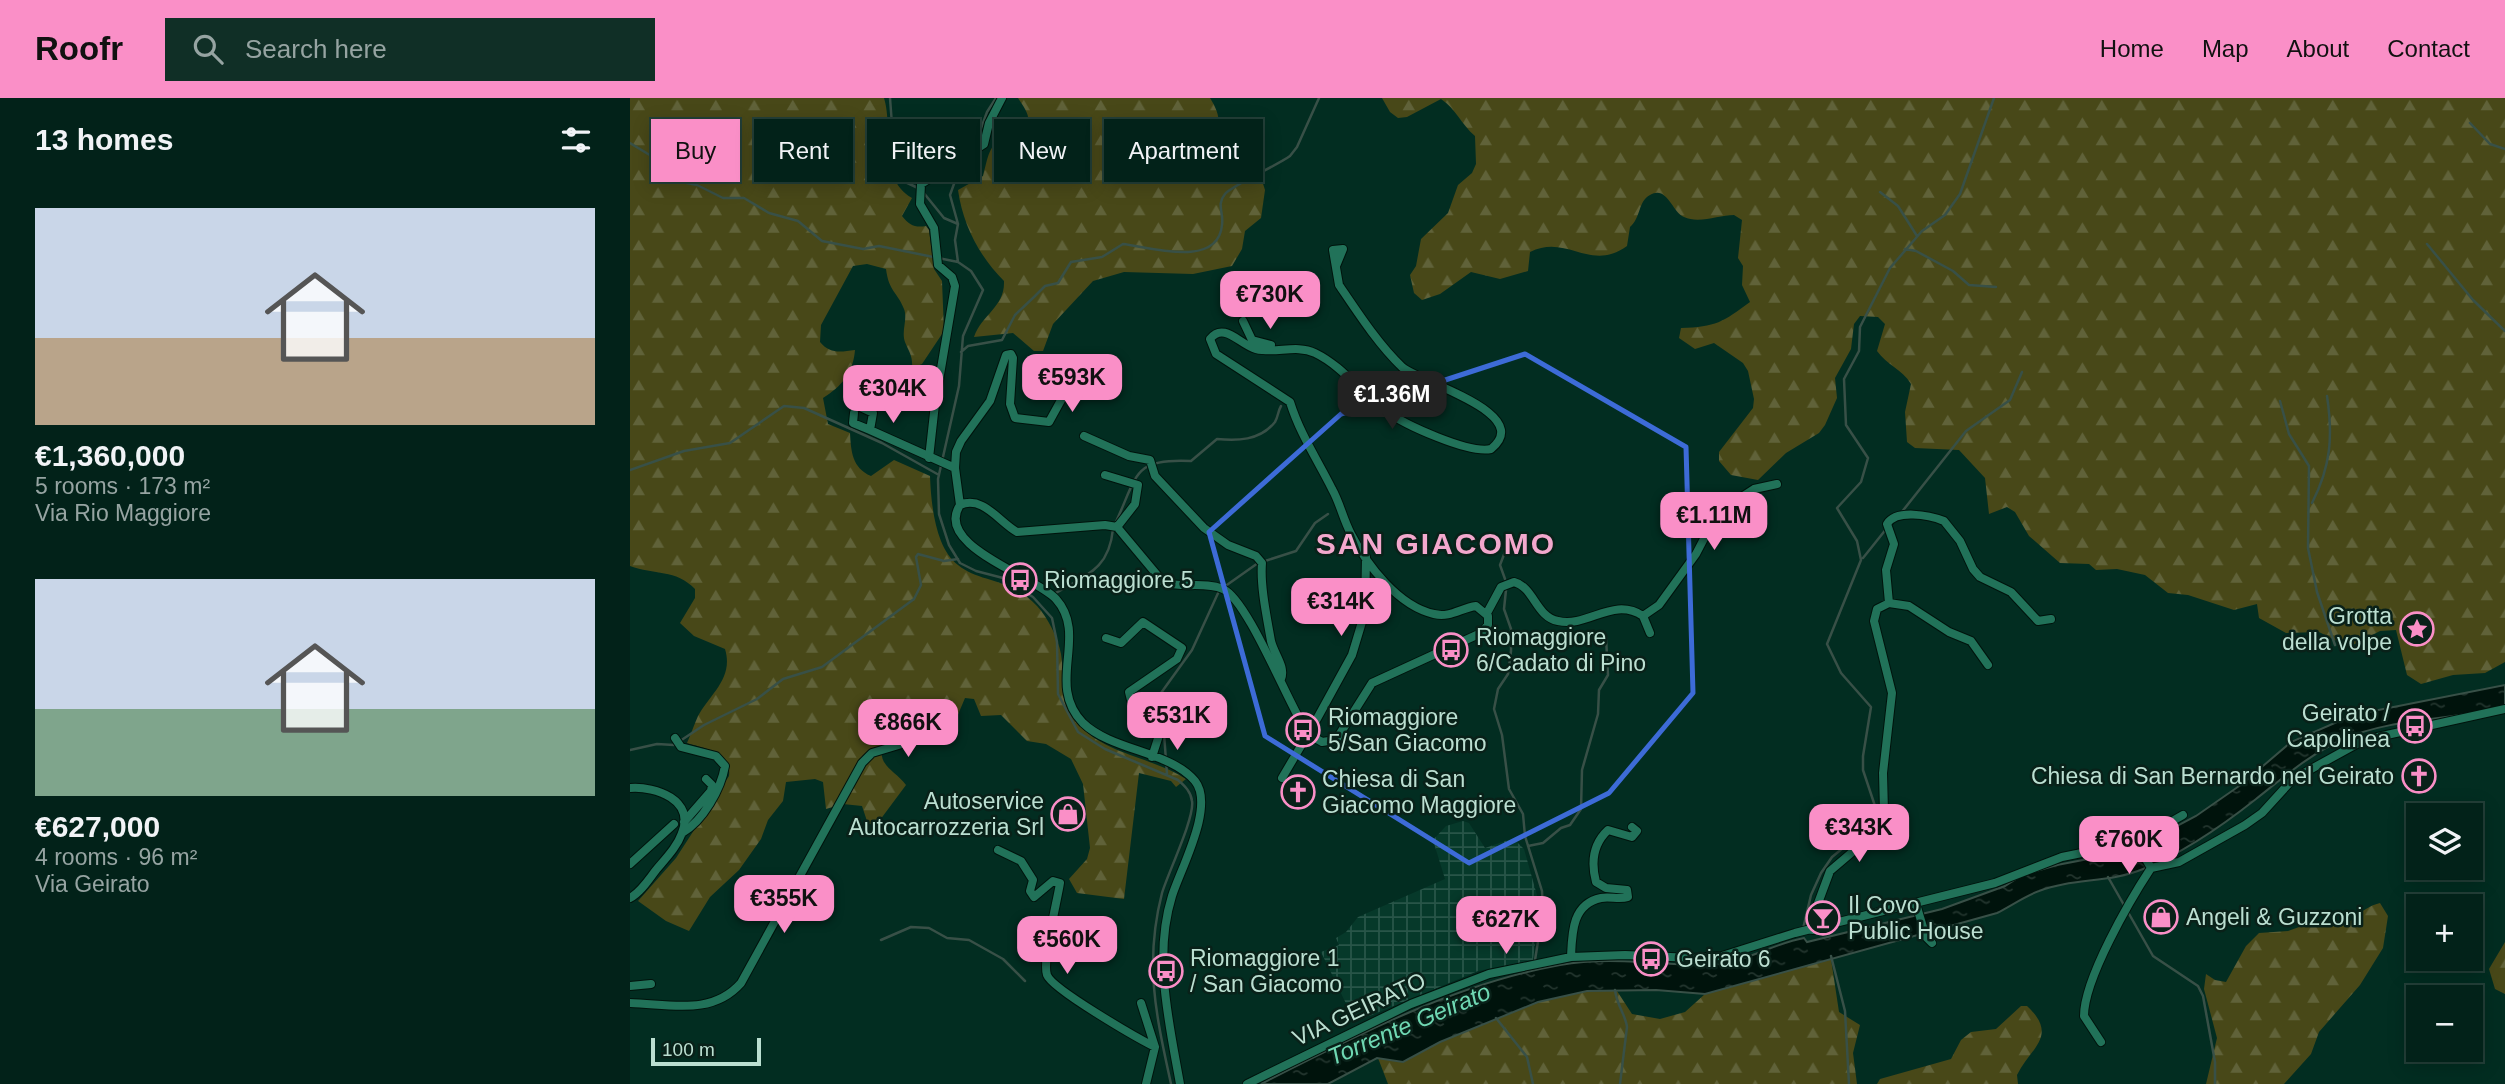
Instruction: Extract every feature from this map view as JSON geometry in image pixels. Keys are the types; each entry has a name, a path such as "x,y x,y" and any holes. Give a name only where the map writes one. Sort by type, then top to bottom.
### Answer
{"street":[{"path":"932,460 935,404 955,292 952,277 938,263 934,228 920,201 921,184 979,149 986,141 991,118 1003,98"},
{"path":"1336,266 1339,285 1401,366 1423,380 1465,397 1492,414 1500,428 1497,443 1483,450 1463,446 1393,416 1346,374 1315,353 1256,349 1223,331 1215,333 1209,342 1216,354 1255,382 1286,396 1298,428 1332,487 1352,536 1395,592 1420,608 1443,615 1476,606 1487,613"},
{"path":"1243,321 1247,332 1279,350"},
{"path":"1065,393 1049,422 1025,421 1013,416 1010,404 1013,358 1007,354 984,413 961,441 953,467 960,505 956,516 957,527 967,543 1040,585 1061,605 1069,629 1066,696 1077,715 1095,733 1184,772 1196,783 1201,796 1200,817 1170,904 1162,950 1180,1084"},
{"path":"870,430 873,413 856,410 853,423 953,467"},
{"path":"1084,436 1129,456 1150,460 1155,476 1204,528 1228,545 1256,556 1262,563 1260,579 1272,642 1283,671 1281,679"},
{"path":"1105,475 1138,485 1135,504 1117,527"},
{"path":"1643,616 1659,605 1696,554 1708,531 1713,502 1740,498 1754,489 1777,484"},
{"path":"960,505 977,503 1017,532 1105,525 1117,527 1163,582 1223,585 1241,604 1308,734 1322,742 1336,740 1372,683 1481,633 1489,622 1487,613 1501,587 1514,582 1523,586 1542,611 1553,620 1573,621 1619,608 1643,616 1650,633"},
{"path":"1889,603 1886,570 1894,549 1887,524 1894,517 1913,515 1944,521 1980,577 2011,592 2038,621 2051,620"},
{"path":"1313,726 1348,663 1365,612 1366,557"},
{"path":"1811,930 1830,871 1870,837 1884,812 1884,762 1892,694 1874,617 1879,607 1889,603 1907,605 1949,632 1971,641 1988,665"},
{"path":"1106,638 1121,643 1143,622 1182,648 1177,659 1129,692 1131,699 1162,726 1152,757"},
{"path":"2101,1042 2086,1020 2084,1007 2098,966 2151,868 2179,862 2256,818 2294,779 2344,749 2371,738 2505,709"},
{"path":"630,1003 711,1005 730,996 741,983 855,774 872,753 936,734"},
{"path":"1282,778 1308,734"},
{"path":"630,898 658,868 682,834 693,825 709,803 725,766 716,757 681,747 675,738"},
{"path":"684,822 711,790 712,785 706,779"},
{"path":"630,788 650,789 670,796 679,805 684,822 682,834"},
{"name":"VIA GEIRATO","path":"1247,1084 1353,1030 1471,980 1571,957 1710,958 1795,933 1917,908 1996,883 2062,857 2138,844 2183,815"},
{"path":"630,864 674,824"},
{"path":"1571,957 1576,917 1580,910 1599,898 1628,897 1627,890 1606,888 1596,882 1594,855 1599,840 1608,830 1632,837 1637,831 1632,827"},
{"path":"2138,844 2151,868"},
{"path":"998,850 1021,861 1033,880 1030,891 1034,897 1053,881 1060,883 1046,967 1051,982 1114,1026 1155,1047"},
{"path":"1917,908 1929,940"},
{"path":"630,986 651,984"},
{"path":"1141,1003 1155,1047 1146,1084"}],"highlighted area":[{"path":"1525,354 1686,447 1693,693 1609,793 1469,863 1265,736 1209,532 1341,414"}],"shaded area":[{"path":"1463,821 1469,823 1485,848 1508,840 1517,842 1524,849 1540,906 1533,960 1478,971 1355,1022 1321,952 1339,945 1336,938 1346,932 1358,917 1445,879 1433,840 1446,826"}],"green space":[{"path":"630,98 884,98 887,119 867,119 867,182 897,182 912,198 902,216 912,225 926,226 929,230 934,269 942,281 944,331 922,364 912,368 904,338 905,313 891,287 886,269 867,264 853,266 821,325 820,342 828,349 855,350 852,366 845,378 823,398 828,424 850,433 856,464 865,473 871,476 894,460 930,476 936,524 950,557 967,571 1017,590 1037,606 1049,622 1061,654 1065,701 1081,727 1105,744 1186,779 1176,787 1171,781 1139,773 1124,899 1077,893 1069,879 1087,859 1090,848 1083,784 1071,759 1046,744 1027,741 1001,715 981,716 974,699 965,698 954,724 947,731 913,733 882,745 881,752 885,763 906,785 877,824 868,824 862,806 843,804 826,809 823,782 815,779 786,782 783,801 768,820 761,839 739,870 710,897 689,931 666,921 638,901 676,858 729,776 729,768 722,757 687,743 698,716 724,677 727,659 725,649 694,636 680,623 695,598 695,589 672,575 630,566"},
{"path":"1018,98 1210,98 1218,119 1104,119 1104,182 1262,182 1265,190 1261,218 1245,231 1242,249 1232,266 1193,274 1124,272 1093,281 1053,324 1043,351 1034,351 1013,333 974,337 1001,297 1004,281 987,261 968,228 958,190 972,182 980,182 994,146 994,182 1090,182 1090,119 1028,119"},
{"path":"1382,98 2505,98 2505,662 2485,673 2453,675 2421,684 2407,675 2396,630 2380,631 2349,647 2319,632 2286,633 2259,618 2257,604 2234,610 2188,595 2168,593 2145,575 2117,569 2096,570 2089,564 2060,563 2029,536 2015,512 2007,507 1989,514 1985,478 1959,450 1915,448 1907,442 1905,412 1911,384 1877,351 1885,324 1878,317 1860,316 1854,324 1851,349 1835,378 1837,398 1819,433 1786,453 1758,480 1731,475 1719,461 1719,452 1753,408 1754,399 1748,371 1743,363 1714,343 1695,349 1679,338 1681,328 1718,322 1750,302 1742,285 1743,266 1738,258 1742,220 1734,215 1690,219 1680,214 1665,196 1656,193 1643,201 1630,227 1627,246 1614,253 1601,256 1543,247 1530,252 1528,271 1500,279 1471,272 1440,294 1422,300 1414,293 1410,275 1416,266 1421,239 1448,213 1458,185 1472,173 1476,164 1475,136 1441,99 1407,117 1398,118 1390,112"},
{"path":"2380,903 2388,916 2383,948 2360,985 2319,1032 2311,1054 2284,1084 2206,1084 2217,1038 2204,989 2206,974 2215,980 2226,982 2246,946 2259,933 2288,931 2316,921 2337,926 2351,921 2370,906"},
{"path":"2505,942 2505,994 2495,989 2489,969"},
{"path":"1831,959 1839,1012 1860,1025 1853,1053 1857,1084 1388,1084 1378,1058 1403,1062 1440,1042 1538,1002 1587,991 1617,991 1632,1014 1660,1019 1685,1012 1705,994"},
{"path":"2021,1006 2027,1006 2036,1016 2042,1034 2017,1075 2018,1084 1877,1084 1880,1079 1951,1059 1961,1040 1971,1032 1996,1029"}],"water":[{"name":"Torrente Geirato","path":"2505,685 2505,706 2383,727 2344,739 2320,751 2202,838 2158,863 2130,873 2052,887 2028,896 1997,913 1705,994 1656,990 1587,991 1538,1002 1440,1042 1403,1062 1377,1058 1328,1084 1261,1084 1406,1014 1444,998 1521,974 1560,965 1597,961 1721,964 1804,938 1807,942 1942,909 2005,886 2022,875 2057,865 2130,851 2196,816 2242,784 2291,742 2353,715"}],"waterway":[{"path":"890,98 895,165 901,180 918,188"},
{"path":"980,131 996,98"},
{"path":"961,352 968,346 1002,340 1015,315 1045,286 1058,283 1071,262 1102,257 1123,244 1181,252 1208,247 1218,239 1222,225 1222,198 1237,186 1290,156 1297,147 1319,98"},
{"path":"1803,929 1811,895 1821,873 1832,857 1865,830 1872,820 1875,806 1863,770 1871,707 1841,673 1827,644 1861,560 1857,541 1837,508 1861,482 1868,458 1846,425 1844,379 1859,351 1860,327 1890,268 1922,231 1945,215 1960,194 1994,98"},
{"path":"2470,123 2490,144 2505,149"},
{"path":"630,143 658,160 664,174 677,181 697,185 723,198 744,198 769,213 798,221 822,241 863,249 879,246 958,262 971,271 983,290 963,336 959,386 938,479 939,514 949,545 960,563 976,571 1003,578 1033,597 1052,618 1057,642 1058,694 1078,732 1105,749 1178,780 1190,795 1192,809 1162,893 1154,943 1154,989 1171,1084"},
{"path":"955,182 950,195 958,224 955,240 958,262"},
{"path":"923,192 944,218 958,224"},
{"path":"1880,192 1898,206 1917,236"},
{"path":"2427,244 2473,300 2505,331"},
{"path":"1905,249 1916,251 1953,271 1969,285 1996,287"},
{"path":"1901,513 1966,431 2010,400 2022,372"},
{"path":"2312,503 2329,451 2327,396"},
{"path":"2280,401 2289,434 2309,466 2308,548 2317,592 2335,645"},
{"path":"630,470 684,451 730,443 784,406 804,408 882,443 939,475"},
{"path":"1115,524 1139,473 1147,467 1157,463 1191,461 1217,439 1240,440 1262,433 1275,422 1281,406"},
{"path":"1265,561 1296,551 1315,523 1328,514"},
{"path":"1863,558 1887,528"},
{"path":"1054,594 1086,576 1101,563 1111,543 1113,529"},
{"path":"1505,579 1500,565 1508,544"},
{"path":"630,750 657,744 674,745 704,725 757,699 783,679 822,667 914,599 921,585 916,557 918,554 944,561 958,559"},
{"path":"1224,587 1258,563"},
{"path":"1506,590 1504,609 1511,629 1511,651 1508,674 1498,689 1494,709 1502,735 1509,789 1523,814 1525,836 1542,891 1543,911 1535,960"},
{"path":"1167,774 1161,693 1192,650 1219,591"},
{"path":"1528,846 1543,843 1561,828 1570,825 1581,809 1582,770 1598,714 1599,690 1608,675 1606,637"},
{"path":"2108,877 2153,956 2198,986 2203,996 2215,1062 2215,1084"},
{"path":"881,940 911,927 929,928 947,938 969,940 1003,959 1025,981"},
{"path":"1831,956 1845,1011 1849,1084"},
{"path":"1615,990 1627,1027 1620,1084"},
{"path":"1496,1018 1527,1057 1533,1084"}],"place":[{"name":"Riomaggiore 5","path":"1020,580"},
{"name":"Grotta della volpe","path":"2417,629"},
{"name":"Riomaggiore 6/Cadato di Pino","path":"1451,650"},
{"name":"Geirato / Capolinea","path":"2415,726"},
{"name":"Riomaggiore 5/San Giacomo","path":"1303,730"},
{"name":"Chiesa di San Bernardo nel Geirato","path":"2419,776"},
{"name":"Chiesa di San Giacomo Maggiore","path":"1298,792"},
{"name":"Autoservice Autocarrozzeria Srl","path":"1068,814"},
{"name":"Angeli & Guzzoni","path":"2161,917"},
{"name":"Il Covo Public House","path":"1823,918"},
{"name":"Geirato 6","path":"1651,959"},
{"name":"Riomaggiore 1 / San Giacomo","path":"1166,971"}],"district":[{"name":"SAN GIACOMO","path":"1436,543"}]}
